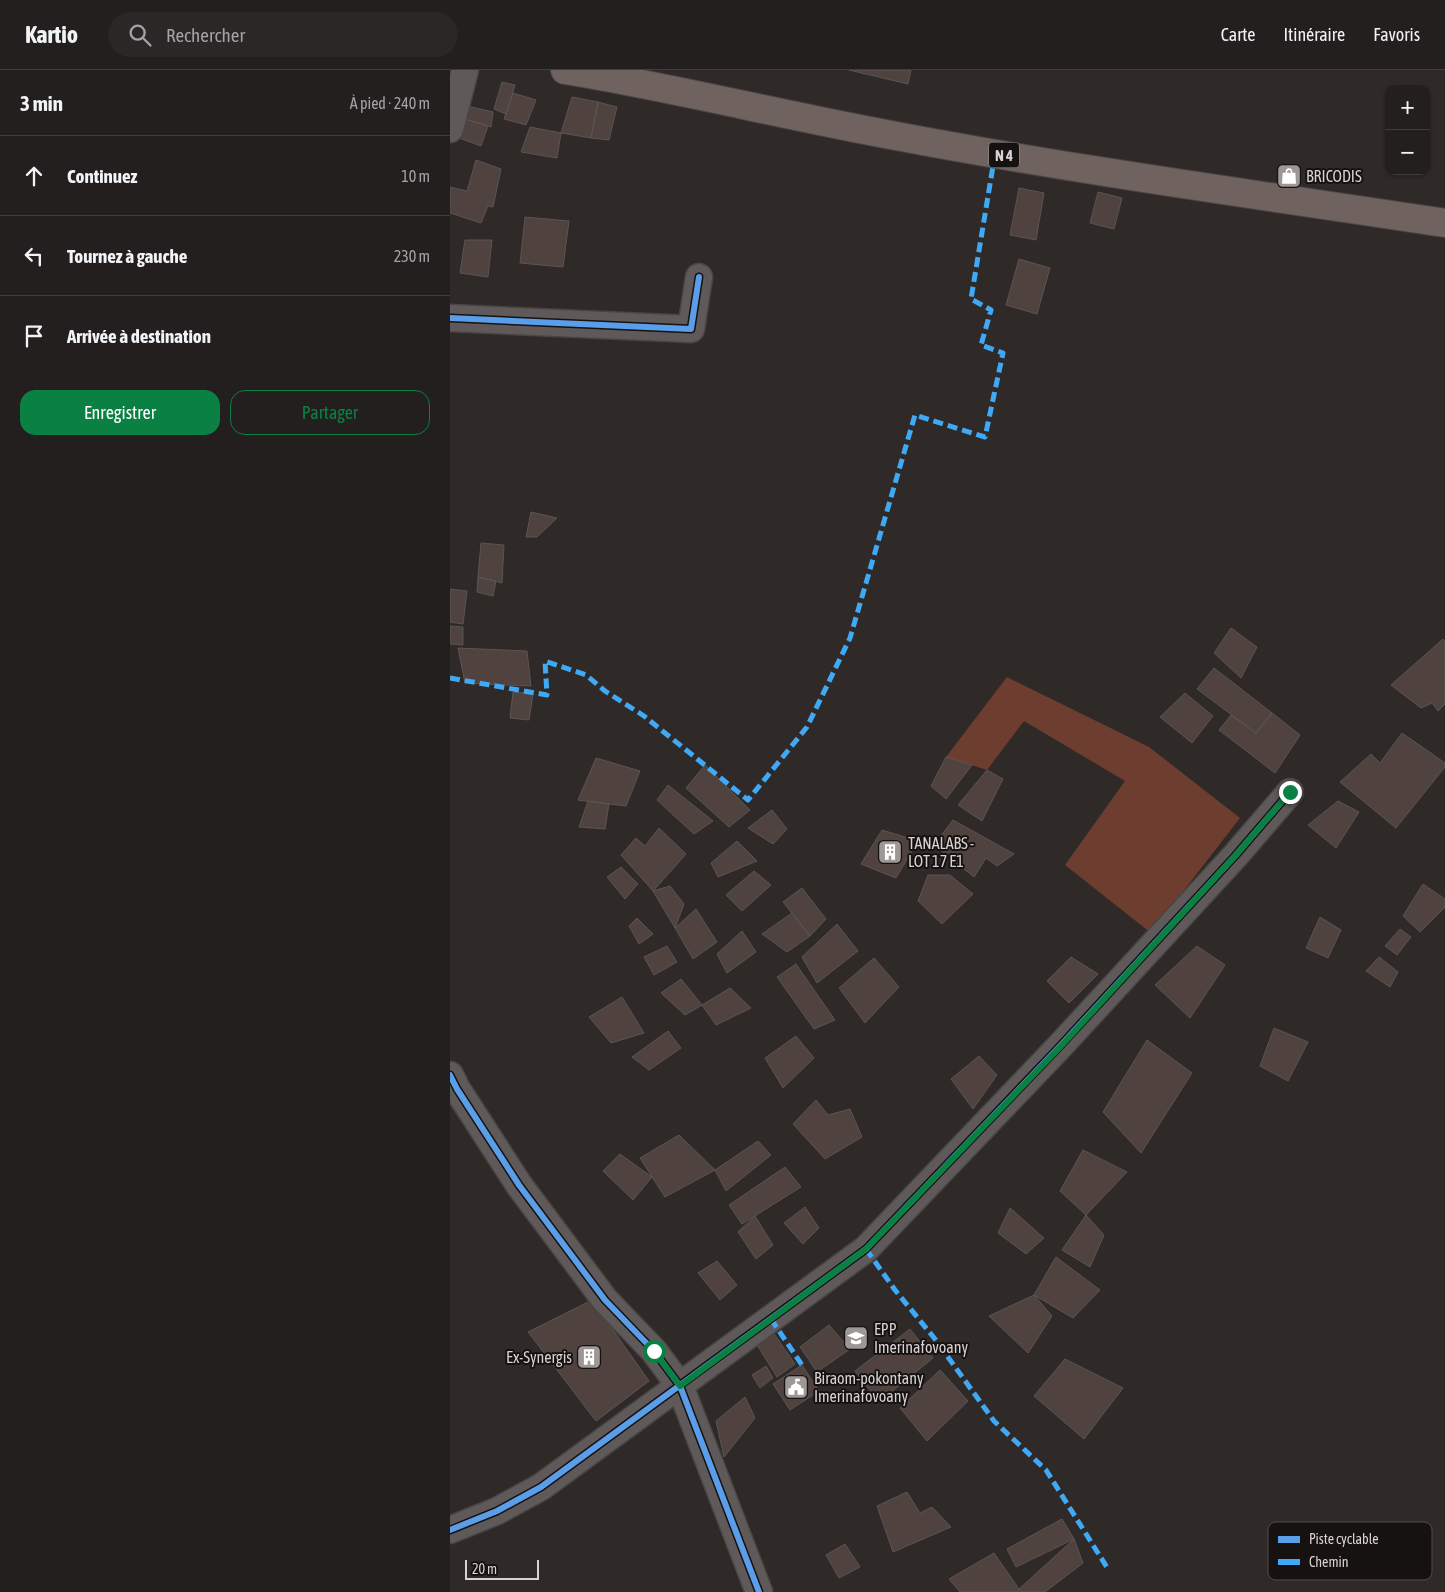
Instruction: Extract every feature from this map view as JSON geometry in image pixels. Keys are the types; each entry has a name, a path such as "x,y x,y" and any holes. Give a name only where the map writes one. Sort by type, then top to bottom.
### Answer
{"main road":[{"name":"N 4","path":"565,70 625,80 889,135 985,152 1445,223"}],"street":[{"path":"450,130 465,70"},
{"path":"450,318 692,328 699,277"},
{"path":"450,1530 496,1510 541,1487 866,1249 1062,1045 1235,856 1290,792"},
{"path":"450,1075 518,1185 604,1300 654,1351 680,1386 759,1592"}],"shaded area":[{"path":"1007,677 1149,747 1240,818 1151,933 1065,865 1125,781 1024,721 987,770 946,757"}],"building":[{"path":"849,70 911,70 908,84"},
{"path":"502,82 515,85 506,114 494,109"},
{"path":"513,93 536,100 526,125 504,119"},
{"path":"572,97 598,102 591,138 561,133"},
{"path":"598,102 617,107 609,140 591,138"},
{"path":"467,106 493,112 491,127 463,118"},
{"path":"458,117 488,126 481,146 451,135"},
{"path":"530,127 561,133 557,158 521,152"},
{"path":"476,160 501,169 493,207 488,206 481,223 450,213 450,187 467,191"},
{"path":"1019,188 1044,193 1036,240 1010,235"},
{"path":"1098,192 1122,198 1114,229 1090,223"},
{"path":"525,217 569,221 563,267 520,263"},
{"path":"465,240 492,240 488,277 460,273"},
{"path":"1019,259 1050,268 1037,314 1006,305"},
{"path":"531,512 557,518 537,537 526,537"},
{"path":"481,543 504,545 502,583 478,577"},
{"path":"478,577 496,581 493,596 477,592"},
{"path":"450,589 467,591 463,624 450,622"},
{"path":"450,626 463,627 463,645 450,644"},
{"path":"1231,628 1257,647 1241,678 1214,653"},
{"path":"1443,639 1445,641 1445,704 1438,711 1432,703 1421,708 1391,685"},
{"path":"458,648 527,651 531,686 465,683"},
{"path":"1214,668 1272,713 1256,733 1197,689"},
{"path":"513,692 533,694 529,720 510,718"},
{"path":"1185,693 1213,716 1192,743 1160,717"},
{"path":"1272,713 1300,735 1275,773 1219,730 1231,715 1256,733"},
{"path":"1402,733 1445,763 1445,767 1396,828 1340,782 1371,754 1380,763"},
{"path":"946,757 972,765 946,799 931,786"},
{"path":"596,758 640,771 626,806 578,800"},
{"path":"705,765 750,810 729,827 686,788"},
{"path":"987,770 1003,779 982,821 958,805"},
{"path":"668,785 713,821 694,834 657,800"},
{"path":"588,801 609,804 605,829 579,827"},
{"path":"1338,801 1359,812 1336,848 1308,825"},
{"path":"772,810 787,829 773,844 748,828"},
{"path":"953,820 1014,854 997,866 986,858 974,877 934,845"},
{"path":"659,828 686,854 653,891 621,855 636,838 645,846"},
{"name":"TANALABS - LOT 17 E1","path":"882,830 918,841 896,878 861,864"},
{"path":"737,841 757,861 718,877 711,863"},
{"path":"621,867 638,884 625,899 607,877"},
{"path":"754,871 771,885 742,911 726,895"},
{"path":"928,875 950,875 973,894 942,924 918,901"},
{"path":"1423,884 1445,899 1445,907 1420,932 1403,916"},
{"path":"670,886 684,904 675,928 653,891"},
{"path":"802,888 826,919 810,936 783,902"},
{"path":"696,909 717,942 693,959 675,928"},
{"path":"792,913 810,936 787,952 762,934"},
{"path":"1320,917 1341,930 1328,958 1306,948"},
{"path":"637,918 653,934 639,944 629,926"},
{"path":"837,924 858,951 817,983 802,957"},
{"path":"1400,929 1411,937 1397,955 1385,946"},
{"path":"742,931 756,952 727,973 717,954"},
{"path":"667,946 677,962 654,975 644,957"},
{"path":"1197,946 1225,965 1190,1018 1155,985"},
{"path":"1071,957 1098,974 1069,1003 1047,981"},
{"path":"1379,957 1398,972 1390,987 1366,971"},
{"path":"874,958 899,987 865,1023 839,988"},
{"path":"796,964 835,1020 814,1029 777,977"},
{"path":"681,979 702,1005 685,1015 661,993"},
{"path":"730,988 751,1008 716,1025 702,1005"},
{"path":"622,997 644,1033 611,1043 589,1017"},
{"path":"1274,1028 1308,1042 1288,1081 1260,1066"},
{"path":"668,1031 681,1048 649,1070 632,1057"},
{"path":"796,1036 814,1058 783,1088 765,1058"},
{"path":"1147,1040 1192,1073 1141,1153 1103,1112"},
{"path":"979,1056 997,1075 973,1109 951,1079"},
{"path":"816,1100 828,1115 850,1109 862,1137 825,1159 793,1124"},
{"path":"679,1135 715,1170 665,1197 640,1158"},
{"path":"758,1141 771,1155 726,1191 715,1170"},
{"path":"1083,1150 1127,1172 1086,1215 1060,1191"},
{"path":"620,1154 652,1177 633,1200 603,1171"},
{"path":"785,1167 801,1187 742,1224 729,1205"},
{"path":"805,1207 819,1228 803,1244 784,1223"},
{"path":"1010,1208 1044,1238 1026,1254 998,1233"},
{"path":"1086,1215 1104,1235 1090,1267 1062,1250"},
{"path":"755,1216 773,1245 756,1259 738,1232"},
{"path":"1056,1257 1100,1290 1073,1318 1034,1295"},
{"path":"717,1261 737,1285 720,1300 698,1273"},
{"path":"1034,1295 1052,1316 1028,1353 989,1316"},
{"name":"Ex-Synergis","path":"592,1300 649,1381 596,1421 528,1332"},
{"path":"829,1325 850,1349 817,1372 800,1347"},
{"path":"770,1328 795,1364 777,1377 754,1340"},
{"path":"910,1329 933,1358 879,1402 855,1371"},
{"path":"1065,1359 1123,1388 1084,1439 1034,1396"},
{"name":"Biraom-pokontany Imerinafovoany","path":"802,1365 819,1391 790,1410 773,1384"},
{"path":"766,1366 773,1378 760,1388 752,1375"},
{"path":"940,1370 968,1401 927,1441 900,1408"},
{"path":"745,1397 755,1418 724,1457 716,1421"},
{"path":"907,1492 920,1513 932,1507 951,1527 893,1552 877,1506"},
{"path":"1062,1519 1074,1539 1016,1567 1007,1549"},
{"path":"1074,1539 1083,1563 1045,1592 1021,1592 1019,1589"},
{"path":"845,1544 860,1567 839,1578 826,1555"},
{"path":"994,1553 1019,1589 1019,1592 960,1592 949,1579"}],"marked path":[{"path":"450,678 547,695 545,661 586,675 605,691 644,716 748,800 807,727 850,638 915,415 985,437 1003,353 981,345 991,310 971,299 995,154"},
{"path":"866,1249 895,1290 935,1339 994,1421 1046,1470 1108,1569"},
{"path":"771,1319 802,1365"}],"cycle path":[{"path":"450,318 691,329 699,277"},
{"path":"450,1530 497,1511 541,1487 866,1249 1061,1045 1235,856 1290,792"},
{"path":"450,1075 457,1089 519,1185 605,1300 654,1351 680,1386 759,1592"}],"place":[{"name":"BRICODIS","path":"1289,176"},
{"name":"TANALABS - LOT 17 E1","path":"890,852"},
{"name":"EPP Imerinafovoany","path":"856,1338"},
{"name":"Ex-Synergis","path":"589,1357"},
{"name":"Biraom-pokontany Imerinafovoany","path":"796,1387"}],"route":[{"path":"654,1351 680,1386 866,1249 1062,1045 1235,856 1290,792"}]}
